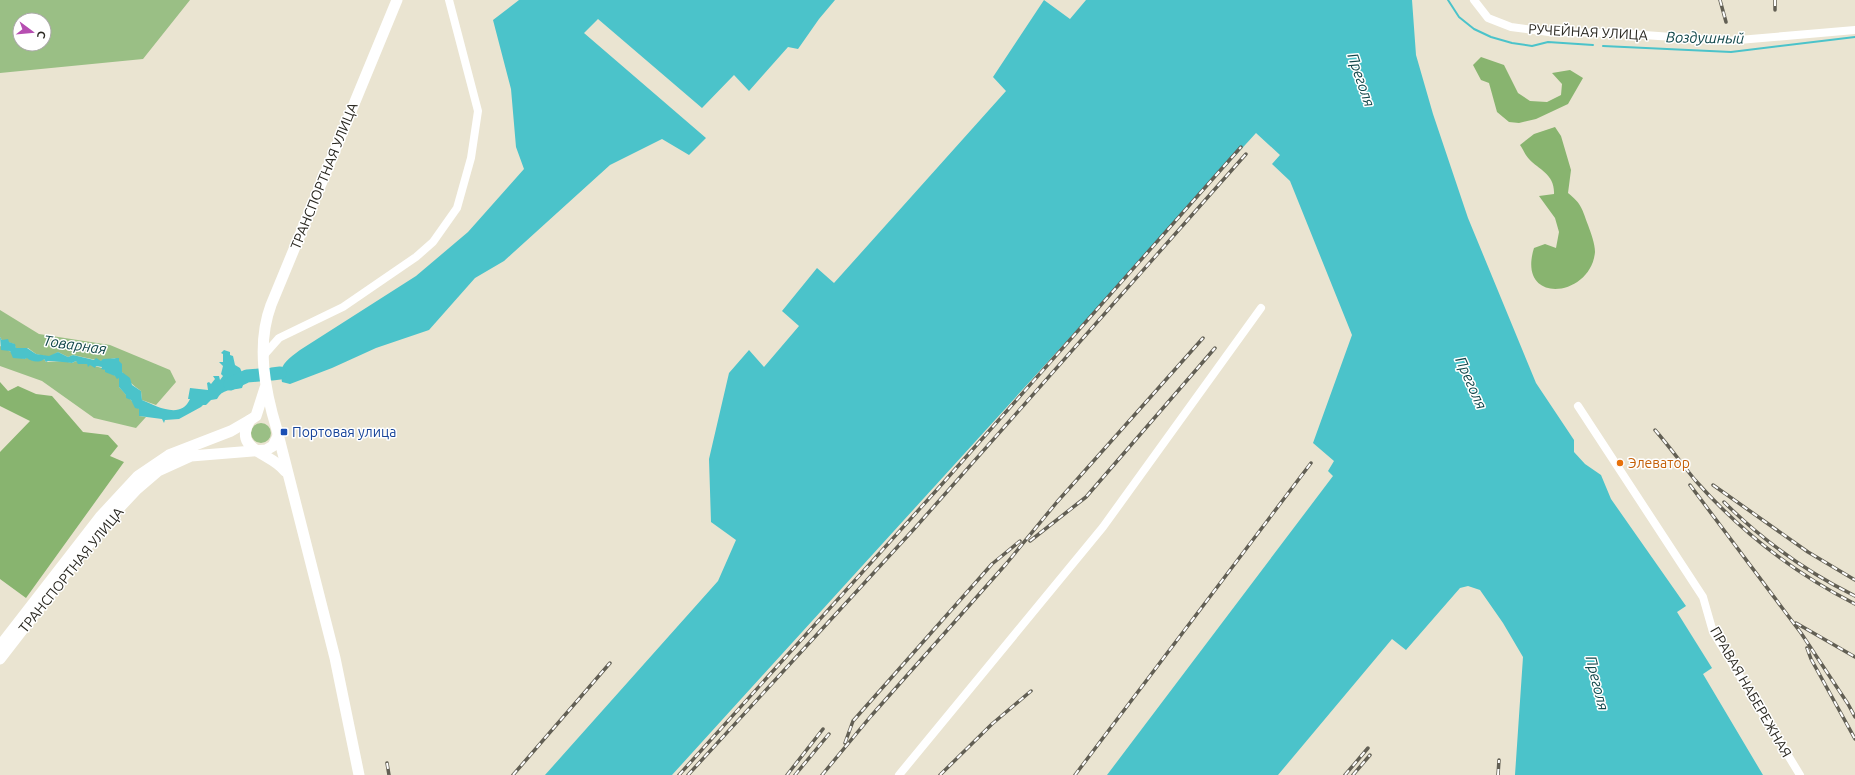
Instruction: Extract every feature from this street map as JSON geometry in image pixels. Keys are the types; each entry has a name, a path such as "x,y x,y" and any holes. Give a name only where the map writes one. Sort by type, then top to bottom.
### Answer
{"main road":[{"name":"ТРАНСПОРТНАЯ УЛИЦА","path":"0,659 106,522 158,471 191,456 266,450 271,448 278,436 273,420 266,383 264,355 266,319 397,0"},
{"name":"ТРАНСПОРТНАЯ УЛИЦА","path":"256,450 247,443 245,438 245,430 253,418 262,398 266,383"},
{"path":"253,418 265,416 273,420"},
{"name":"ТРАНСПОРТНАЯ УЛИЦА","path":"0,646 100,517 138,476 169,455 231,431 253,418"},
{"path":"278,436 335,658 359,775"},
{"path":"256,450 277,462 287,473"}],"street":[{"path":"264,355 279,338 343,307 416,257 433,242 457,208 472,158 478,111 449,0"},
{"name":"РУЧЕЙНАЯ УЛИЦА","path":"1474,0 1488,18 1511,27 1549,32 1617,33 1727,41 1855,30"},
{"path":"899,775 1103,527 1261,308"},
{"name":"ПРАВАЯ НАБЕРЕЖНАЯ","path":"1578,406 1703,597 1713,632 1800,775"}],"green space":[{"path":"0,0 190,0 143,59 0,73"},
{"path":"1481,57 1504,65 1518,93 1530,101 1547,102 1561,95 1562,84 1552,73 1570,70 1583,78 1568,104 1536,119 1519,123 1509,122 1497,112 1489,83 1481,80 1473,65"},
{"path":"1555,127 1561,136 1571,170 1568,193 1576,200 1583,211 1593,238 1595,252 1590,267 1581,279 1569,286 1556,289 1544,287 1535,280 1531,267 1534,248 1545,244 1556,248 1559,232 1555,218 1539,196 1554,194 1554,187 1546,173 1526,156 1520,145 1534,134"},
{"path":"0,310 39,334 110,345 170,370 176,382 156,405 142,400 141,391 133,385 122,372 118,361 115,358 101,361 73,355 68,357 58,352 49,357 36,354 28,348 16,348 14,344 2,340 0,337"},
{"path":"0,346 21,358 25,359 27,357 34,361 44,359 46,362 64,361 72,363 76,361 80,364 83,363 102,368 119,378 119,387 139,409 139,416 146,417 136,428 94,418 42,381 0,366"},
{"path":"0,382 8,391 18,386 36,394 52,396 83,432 108,435 118,446 110,456 124,462 26,598 0,579 0,452 30,421 0,406"},
{"path":"257,423 265,423 271,429 271,437 265,443 257,443 251,437 251,429"}],"water":[{"path":"519,0 835,0 819,19 798,49 788,47 749,91 734,75 702,108 598,19 584,33 706,138 689,155 662,139 610,165 504,261 475,278 429,330 376,348 332,368 290,384 282,382 281,371 285,363 291,357 416,276 468,232 524,169 516,147 511,89 493,20"},
{"name":"Преголя","path":"1044,0 1070,19 1086,0 1412,0 1416,55 1433,114 1468,218 1536,383 1574,440 1574,452 1585,464 1601,475 1611,499 1686,606 1677,612 1712,668 1703,674 1763,775 1515,775 1523,657 1503,623 1480,590 1468,586 1460,588 1406,650 1392,639 1278,775 1107,775 1333,476 1328,471 1334,461 1313,443 1352,335 1290,181 1272,164 1280,155 1256,133 672,775 545,775 718,581 736,540 711,522 709,459 729,373 749,350 764,367 799,326 782,311 817,268 834,283 1006,91 993,77"},
{"path":"0,337 2,340 8,339 9,342 15,344 16,348 27,348 36,354 49,356 58,352 68,357 73,355 94,360 96,358 101,361 103,359 119,358 119,361 122,364 122,372 130,378 132,385 141,391 142,400 168,410 181,409 186,405 190,399 188,399 190,388 208,390 207,383 209,382 211,384 215,379 213,376 219,376 220,380 223,376 221,374 223,366 219,362 223,362 223,354 221,353 224,350 230,352 230,355 233,356 235,365 240,368 245,379 242,388 224,392 217,399 211,400 206,405 203,405 179,419 165,420 164,423 162,419 139,416 139,409 135,408 131,400 126,398 126,395 119,387 119,378 117,379 115,376 105,372 105,370 101,369 102,367 96,366 95,368 90,365 88,367 87,364 78,364 76,361 72,363 46,362 44,359 36,362 27,358 13,358 10,351 1,350"}],"waterway":[{"name":"Воздушный","path":"1448,0 1459,17 1474,29 1491,37 1512,43 1532,46 1548,42 1593,45"},
{"name":"Воздушный","path":"1603,46 1731,52 1855,37"},
{"name":"Товарная","path":"272,374 280,373"},
{"name":"Товарная","path":"230,384 247,376 259,375"}],"railway":[{"path":"1720,0 1726,22"},
{"path":"1775,0 1775,10"},
{"path":"679,775 943,483 1241,147"},
{"path":"688,775 914,529 1246,154"},
{"path":"822,775 871,716 1006,564 1057,502 1203,338"},
{"path":"1030,541 1086,497 1215,348"},
{"path":"1655,430 1695,480 1730,517 1789,565 1832,592 1855,604"},
{"path":"1075,775 1311,463"},
{"path":"1690,485 1801,633 1855,717"},
{"path":"1713,485 1808,552 1855,580"},
{"path":"1724,502 1769,542 1802,566 1855,596"},
{"path":"845,743 853,721 992,564 1020,541"},
{"path":"1796,623 1855,657"},
{"path":"1807,648 1811,659 1855,739"},
{"path":"513,775 610,663"},
{"path":"940,775 992,724 1031,691"},
{"path":"787,775 823,729"},
{"path":"795,775 829,734"},
{"path":"1345,775 1368,748"},
{"path":"1353,775 1370,755"},
{"path":"1498,775 1499,760"},
{"path":"387,763 389,775"}],"place":[{"name":"Портовая улица","path":"284,432"},
{"name":"Элеватор","path":"1620,463"}]}
